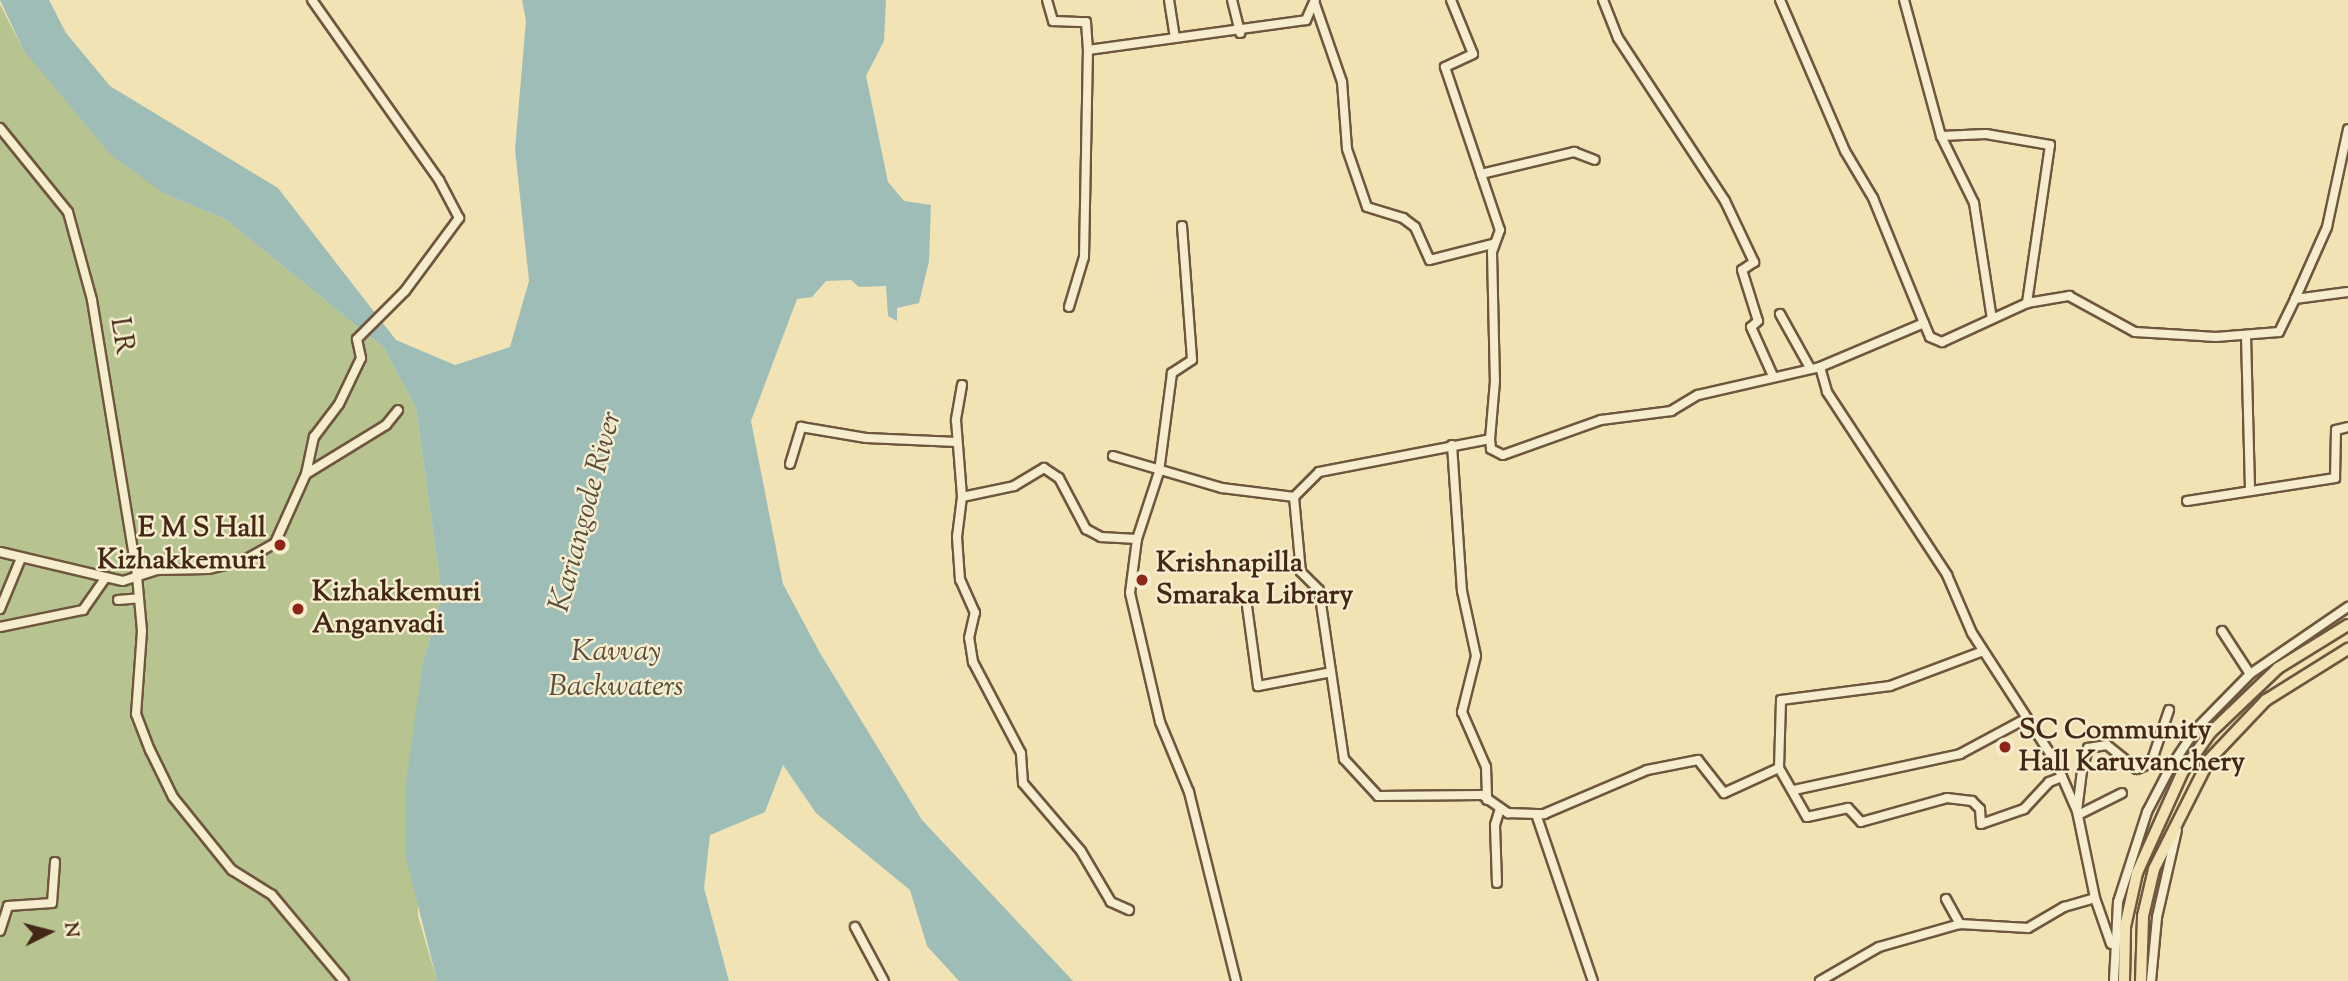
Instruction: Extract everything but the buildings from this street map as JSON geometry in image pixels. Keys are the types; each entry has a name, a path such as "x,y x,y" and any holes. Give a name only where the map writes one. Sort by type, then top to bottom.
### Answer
{"highway":[{"path":"2124,981 2125,927 2137,873 2158,816 2183,771 2210,733 2269,675 2348,625"},
{"path":"2141,981 2143,916 2154,869 2209,760 2266,700 2348,649"}],"street":[{"path":"0,552 106,577 137,576 243,561 275,543 306,474 314,437 340,404 362,358 357,339 405,291 458,218 439,180 312,0"},
{"path":"1047,0 1053,21 1086,22 1088,50 1084,257 1069,307"},
{"path":"1168,0 1175,38"},
{"path":"1232,0 1240,33"},
{"path":"1451,0 1473,54 1445,67 1499,225 1493,244 1492,450 1503,455 1601,420 1671,411 1698,395 1820,367 1924,323"},
{"path":"1603,0 1618,38 1725,201 1754,262 1742,270 1758,321 1751,327 1773,376"},
{"path":"1780,0 1845,151 1873,198 1930,337 1942,342 2027,303 2068,296 2135,332 2246,336 2279,332 2327,227 2348,130"},
{"path":"1904,0 1911,42 1941,136 1974,202 1992,319"},
{"path":"1088,50 1175,38 1240,33 1306,20 1315,2"},
{"path":"1315,2 1342,82 1347,149 1367,207 1404,218 1415,228 1430,260 1493,244"},
{"name":"LR","path":"0,128 68,212 92,300 137,576 139,597 136,714 173,797 232,870 272,895 344,981"},
{"path":"1941,136 1986,134 2050,145 2027,303"},
{"path":"1480,174 1574,152 1595,160"},
{"path":"1182,226 1195,344 1192,360 1172,373 1158,472 1137,539 1130,584 1133,611 1160,722 1189,792 1237,981"},
{"path":"2295,299 2348,292"},
{"path":"1780,314 1810,368"},
{"path":"2246,336 2250,489"},
{"path":"1820,367 1828,392 1947,575 1983,651 2062,777 2078,813 2095,898 2113,950"},
{"path":"962,385 957,442 962,497 957,561 975,614 969,638 978,678 1021,753 1023,783 1081,851 1111,902 1129,910"},
{"path":"306,474 386,425 398,410"},
{"path":"790,464 801,427 866,438 957,442"},
{"path":"2187,501 2250,489 2335,478 2336,430 2348,427"},
{"path":"1113,456 1158,472 1222,488 1294,497 1306,491 1320,472 1490,439"},
{"path":"1452,445 1462,591 1476,656 1462,712 1486,767 1487,800"},
{"path":"962,497 1006,489 1044,468 1059,478 1086,530 1101,537 1137,539"},
{"path":"1294,497 1301,572 1319,590 1328,673 1344,759 1361,773 1367,789 1378,796 1482,795 1500,809 1536,814 1678,761 1698,760 1724,793 1779,768"},
{"path":"0,609 21,558"},
{"path":"0,627 83,610 106,577"},
{"path":"118,600 139,597"},
{"path":"1247,606 1258,686 1328,673"},
{"path":"2114,981 2113,950 2118,902 2147,812 2196,729 2250,674 2348,607"},
{"path":"2222,631 2250,674"},
{"path":"1983,651 1890,686 1781,700 1779,768 1794,790 1807,817 1848,808 1861,822 1947,798 1972,801 1980,809 1981,824 2024,809 2049,782 2062,777"},
{"path":"2078,813 2088,748 2107,745 2137,768 2151,763 2169,710"},
{"path":"1794,790 1960,754 2025,719"},
{"path":"2078,813 2122,793"},
{"path":"1497,883 1495,825 1500,809"},
{"path":"1536,814 1593,981"},
{"path":"2151,981 2157,916 2180,816"},
{"path":"0,932 8,906 51,903 55,862"},
{"path":"1820,981 1879,947 1960,924 2028,928 2064,907 2095,898"},
{"path":"1946,899 1960,924"},
{"path":"855,926 884,981"}],"green space":[{"path":"0,4 24,51 165,194 225,219 384,348 416,408 442,596 423,661 417,725 418,916 437,981 0,981"}],"water":[{"name":"Kavvay Backwaters","path":"0,0 49,0 66,33 110,86 278,188 396,340 455,365 510,347 529,281 515,149 526,21 522,0 886,0 884,41 866,76 888,182 904,201 931,205 929,261 919,303 897,308 897,321 888,316 886,286 859,287 851,280 826,281 812,297 797,299 751,421 783,584 820,653 922,820 1073,981 959,981 927,946 910,890 816,813 783,765 765,812 710,835 704,888 729,981 437,981 405,854 405,790 423,661 442,596 416,408 384,348 225,219 165,194 111,155 24,51"}],"place":[{"name":"E M S Hall Kizhakkemuri","path":"280,545"},
{"name":"Krishnapilla Smaraka Library","path":"1142,580"},
{"name":"Kizhakkemuri Anganvadi","path":"298,609"},
{"name":"SC Community Hall Karuvanchery","path":"2005,747"}],"water label":[{"name":"Kariangode River","path":"587,512"}]}
